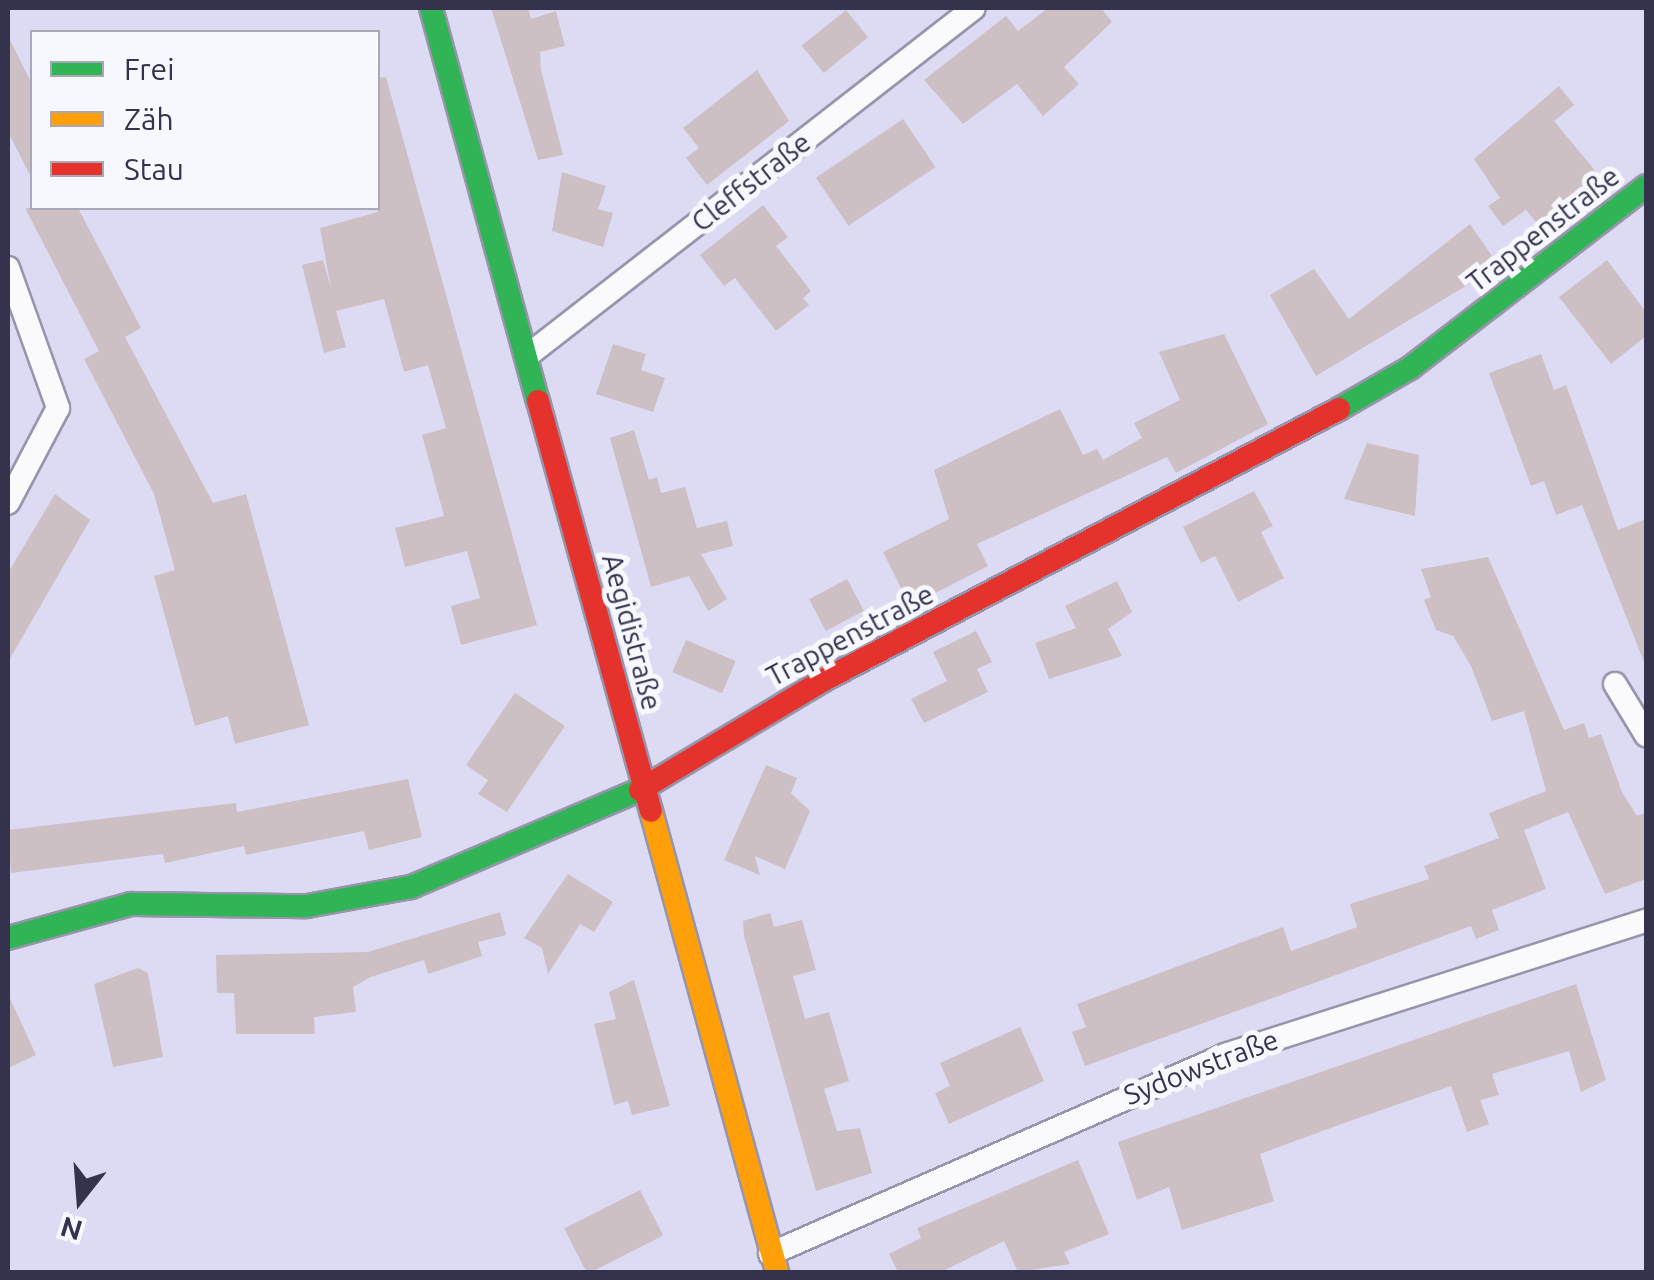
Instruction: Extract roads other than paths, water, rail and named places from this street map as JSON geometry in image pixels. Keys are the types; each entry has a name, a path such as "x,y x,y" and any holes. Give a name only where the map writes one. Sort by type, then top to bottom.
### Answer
{"street":[{"name":"Aegidistraße","path":"431,8 772,1267"},
{"name":"Cleffstraße","path":"527,356 974,8"},
{"name":"Trappenstraße","path":"8,938 131,904 307,906 411,887 643,790 824,680 1216,480 1410,368 1646,186"},
{"path":"8,268 58,408 8,503"},
{"path":"1614,684 1646,735"},
{"name":"Sydowstraße","path":"772,1267 1225,1055 1646,921"}]}
